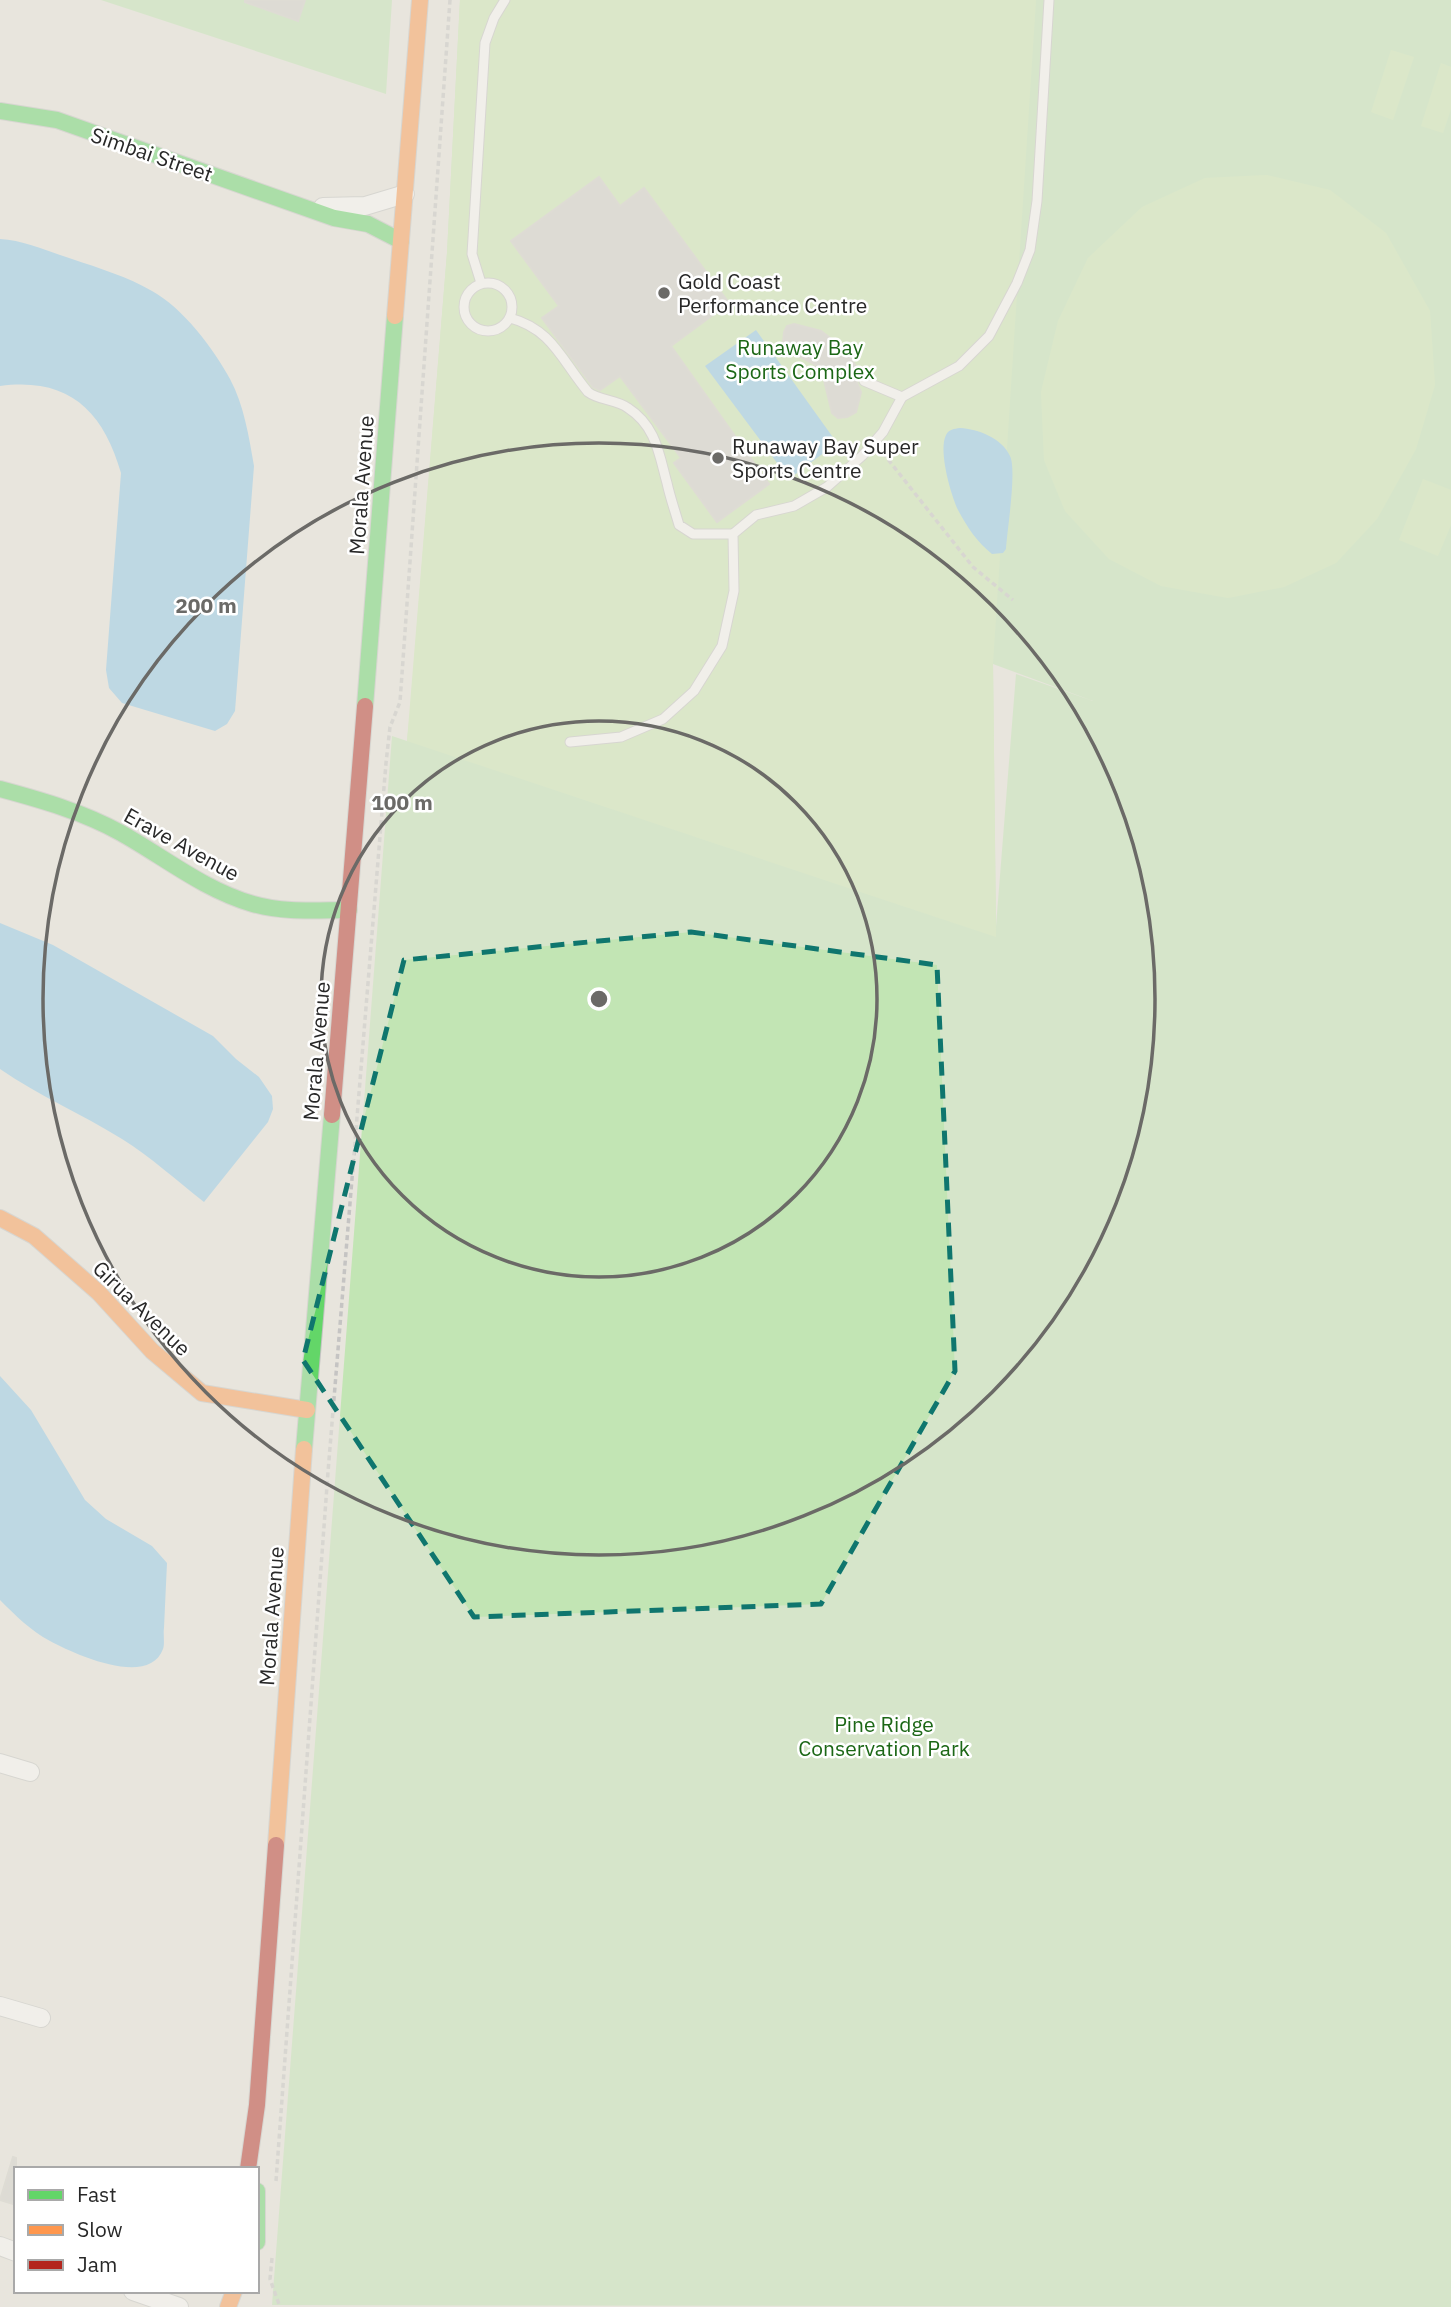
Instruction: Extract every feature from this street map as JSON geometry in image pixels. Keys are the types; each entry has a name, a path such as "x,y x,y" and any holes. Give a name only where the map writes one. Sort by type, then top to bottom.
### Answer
{"street":[{"name":"Morala Avenue","path":"248,2167 257,2105 306,1410 349,910 420,0"},
{"name":"Simbai Street","path":"0,111 57,120 334,218 375,226 401,241"},
{"name":"Simbai Street","path":"302,207 365,206 405,194"},
{"name":"Erave Avenue","path":"0,789 39,799 118,831 193,877 249,903 302,911 349,910"},
{"name":"Girua Avenue","path":"0,1218 34,1236 99,1293 152,1351 202,1392 306,1410"},
{"path":"0,1763 30,1773"},
{"path":"0,2006 41,2018"},
{"name":"Morala Avenue","path":"257,2105 257,2167"},
{"path":"139,2293 179,2307"}],"lane":[{"path":"481,284 472,254 485,43 490,26 505,0"},
{"path":"510,318 528,322 543,333 593,396 625,405 635,413 658,445 679,525 693,534 733,534 756,514 794,506 827,487 875,443 902,397 959,366 989,336 1017,282 1030,250 1037,201 1049,0"},
{"path":"490,283 506,290 512,303 510,318 505,324 492,330 479,329 472,325 464,309 469,292 481,284 490,283"},
{"path":"864,381 902,397"},
{"path":"570,742 621,737 663,719 694,691 722,646 734,592 733,534"}],"path":[{"path":"275,2189 329,1458 386,763 390,727 400,702 450,0"},
{"path":"875,443 973,567 1013,600"},
{"path":"272,2254 271,2280 280,2307"}],"highlighted area":[{"path":"691,932 937,965 955,1371 821,1604 474,1617 303,1360 404,960"}],"green space":[{"path":"101,0 392,0 386,94 374,90"},
{"name":"Pine Ridge Conservation Park","path":"460,0 1451,0 1451,2307 272,2305 392,736 407,741 447,253","holes":["993,664 1093,701 1016,674 996,926"]},
{"name":"Runaway Bay Super Sports Centre","path":"460,0 1036,0 993,663 996,937 407,741 447,253"},
{"path":"1391,50 1414,57 1393,120 1371,112"},
{"path":"1441,63 1451,67 1451,109 1443,133 1421,126"},
{"path":"1267,175 1330,190 1386,233 1430,311 1435,385 1416,449 1377,519 1336,563 1284,587 1228,598 1161,586 1109,559 1065,511 1044,460 1041,392 1058,321 1088,258 1142,207 1205,178"},
{"path":"1423,479 1451,490 1451,525 1438,556 1399,540"}],"water":[{"path":"0,239 27,244 93,266 123,277 164,298 196,330 235,389 254,466 235,711 227,724 215,731 122,703 109,688 106,670 121,473 104,432 93,415 79,402 45,387 0,386"},
{"path":"756,330 837,443 789,479 705,366"},
{"path":"960,428 974,430 995,439 1010,456 1012,487 1006,549 1003,553 992,554 977,539 961,516 952,494 944,462 944,442 949,432"},
{"path":"0,923 53,945 213,1036 259,1077 272,1096 273,1109 268,1122 204,1202 122,1139 0,1069"},
{"path":"0,1376 31,1410 85,1500 106,1519 152,1546 167,1563 164,1647 155,1660 143,1666 127,1667 93,1660 36,1632 0,1600"}],"building":[{"path":"245,0 305,0 298,21"},
{"path":"599,177 620,206 644,188 729,303 671,346 769,484 717,522 674,463 681,458 620,376 600,390 593,387 542,318 559,306 511,241"},
{"path":"794,324 821,331 843,348 856,366 857,383 861,392 856,412 838,418 832,413 822,372 814,364 787,350 783,343 784,332 787,326"},
{"path":"13,2157 16,2158 14,2204 0,2200"}],"traffic: fast":[{"path":"0,111 57,120 334,218 368,224 401,241"},
{"path":"365,706 395,316"},
{"path":"0,789 62,807 92,819 137,842 201,882 235,898 277,909 349,910"},
{"path":"304,1449 332,1115"}],"traffic: slow":[{"path":"395,316 420,0"},
{"path":"0,1218 34,1236 99,1293 152,1351 202,1393 307,1410"},
{"path":"276,1845 304,1449"},
{"path":"228,2307 233,2293"}],"traffic: jam":[{"path":"332,1115 365,706"},
{"path":"248,2167 257,2105 276,1845"}],"place":[{"name":"Gold Coast Performance Centre","path":"664,293"},
{"name":"Runaway Bay Super Sports Centre","path":"718,458"}],"park label":[{"name":"Runaway Bay Sports Complex","path":"800,359"}]}
